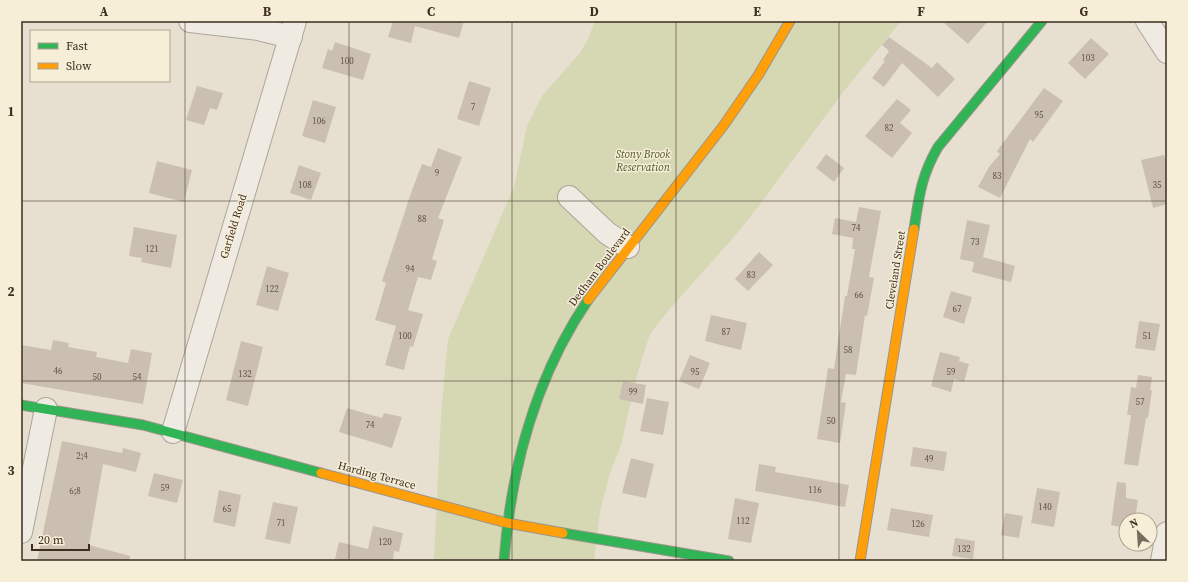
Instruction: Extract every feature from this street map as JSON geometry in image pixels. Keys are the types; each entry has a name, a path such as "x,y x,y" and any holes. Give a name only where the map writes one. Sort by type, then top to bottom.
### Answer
{"street":[{"path":"190,21 252,28 293,29"},
{"name":"Dedham Boulevard","path":"504,561 512,488 523,439 541,388 553,361 579,313 628,247 705,150 740,101 790,21"},
{"name":"Cleveland Street","path":"860,561 922,180 928,164 938,147 1042,21"},
{"path":"1147,21 1167,52"},
{"name":"Garfield Road","path":"173,432 293,29"},
{"path":"569,196 607,233 628,247"},
{"name":"Harding Terrace","path":"21,405 114,419 173,432 507,523 729,561"},
{"path":"21,532 46,409"},
{"path":"1162,561 1167,533"}],"green space":[{"name":"Stony Brook Reservation","path":"595,21 901,21 844,91 734,237 668,311 650,334 637,375 621,445 610,473 600,512 594,561 434,561 441,414 448,339 514,187 527,126 542,96 580,53 588,39"}],"building":[{"path":"393,21 464,21 459,38 415,26 411,43 388,37"},
{"path":"942,21 988,21 968,44"},
{"path":"889,37 932,68 937,62 955,79 938,97 902,63 884,87 872,78 885,61 883,60 889,51 882,45"},
{"path":"1091,38 1109,54 1085,79 1068,63"},
{"path":"335,42 371,54 363,80 322,68 328,49 332,51"},
{"path":"469,81 491,88 479,126 457,119"},
{"path":"197,86 223,93 217,110 210,108 204,125 186,120"},
{"path":"1044,88 1063,101 1033,142 1030,139 1000,198 978,187 989,167 1000,154 997,151"},
{"path":"897,99 911,110 900,123 912,133 892,158 865,136"},
{"path":"313,100 336,107 325,143 302,136"},
{"path":"438,148 462,157 438,218 444,220 432,259 437,261 431,280 418,277 408,310 423,314 413,347 410,346 404,370 385,365 396,326 375,320 386,283 382,281 412,190 422,164 431,167"},
{"path":"826,154 844,168 834,182 816,168"},
{"path":"1164,155 1167,165 1167,204 1153,208 1141,160"},
{"path":"157,161 192,170 184,202 149,193"},
{"path":"299,165 321,173 311,200 290,193"},
{"path":"859,207 881,211 869,277 874,278 867,316 865,315 856,375 846,374 841,402 846,403 840,443 817,439 828,368 834,369 845,296 847,296 855,249 852,249 853,238 832,234 835,218 856,222"},
{"path":"967,220 990,225 983,257 1015,266 1011,282 972,272 974,262 960,259"},
{"path":"134,227 177,235 171,268 141,262 142,258 129,256"},
{"path":"759,252 773,265 748,291 735,279"},
{"path":"267,266 289,273 278,311 256,305"},
{"path":"951,291 972,297 964,324 943,317"},
{"path":"711,315 747,323 741,350 705,341"},
{"path":"1139,321 1160,324 1155,351 1135,348"},
{"path":"53,340 69,343 68,347 97,352 96,357 128,363 131,349 152,353 143,404 21,383 21,345 51,350"},
{"path":"241,341 263,347 248,406 226,400"},
{"path":"940,352 960,357 959,361 969,364 964,382 954,379 951,392 931,386"},
{"path":"690,355 710,363 699,389 679,381"},
{"path":"1138,375 1152,377 1150,390 1152,390 1138,466 1124,464 1131,415 1127,415 1131,387 1136,388"},
{"path":"623,381 646,385 643,404 619,399"},
{"path":"647,398 669,402 663,435 640,431"},
{"path":"347,408 382,418 384,413 402,417 392,448 339,432"},
{"path":"62,441 122,453 123,448 141,453 136,472 103,464 89,545 130,556 130,561 37,561"},
{"path":"913,447 947,452 944,471 910,466"},
{"path":"631,458 654,464 646,498 622,493"},
{"path":"759,464 776,467 775,472 849,485 845,507 755,491"},
{"path":"154,473 183,480 177,503 148,496"},
{"path":"1117,482 1126,483 1126,498 1138,500 1136,512 1118,512 1118,526 1111,525"},
{"path":"1037,488 1060,492 1054,527 1031,523"},
{"path":"219,490 241,495 235,527 213,522"},
{"path":"735,498 759,503 751,543 728,539"},
{"path":"273,502 298,507 290,544 265,539"},
{"path":"891,508 933,515 929,537 887,530"},
{"path":"1005,513 1023,516 1019,538 1001,535"},
{"path":"373,526 403,533 399,552 394,551 393,561 343,561 335,559 339,542 368,549"},
{"path":"955,538 975,541 973,559 952,556"}],"traffic: fast":[{"path":"914,229 924,177 938,147 1042,21"},
{"path":"504,561 507,526 513,492 529,424 540,392 554,360 569,330 588,300"},
{"path":"21,405 143,425 321,473"},
{"path":"563,533 729,561"}],"traffic: slow":[{"path":"588,300 724,125 759,74 790,21"},
{"path":"860,561 914,229"},
{"path":"321,473 507,523 563,533"}]}
